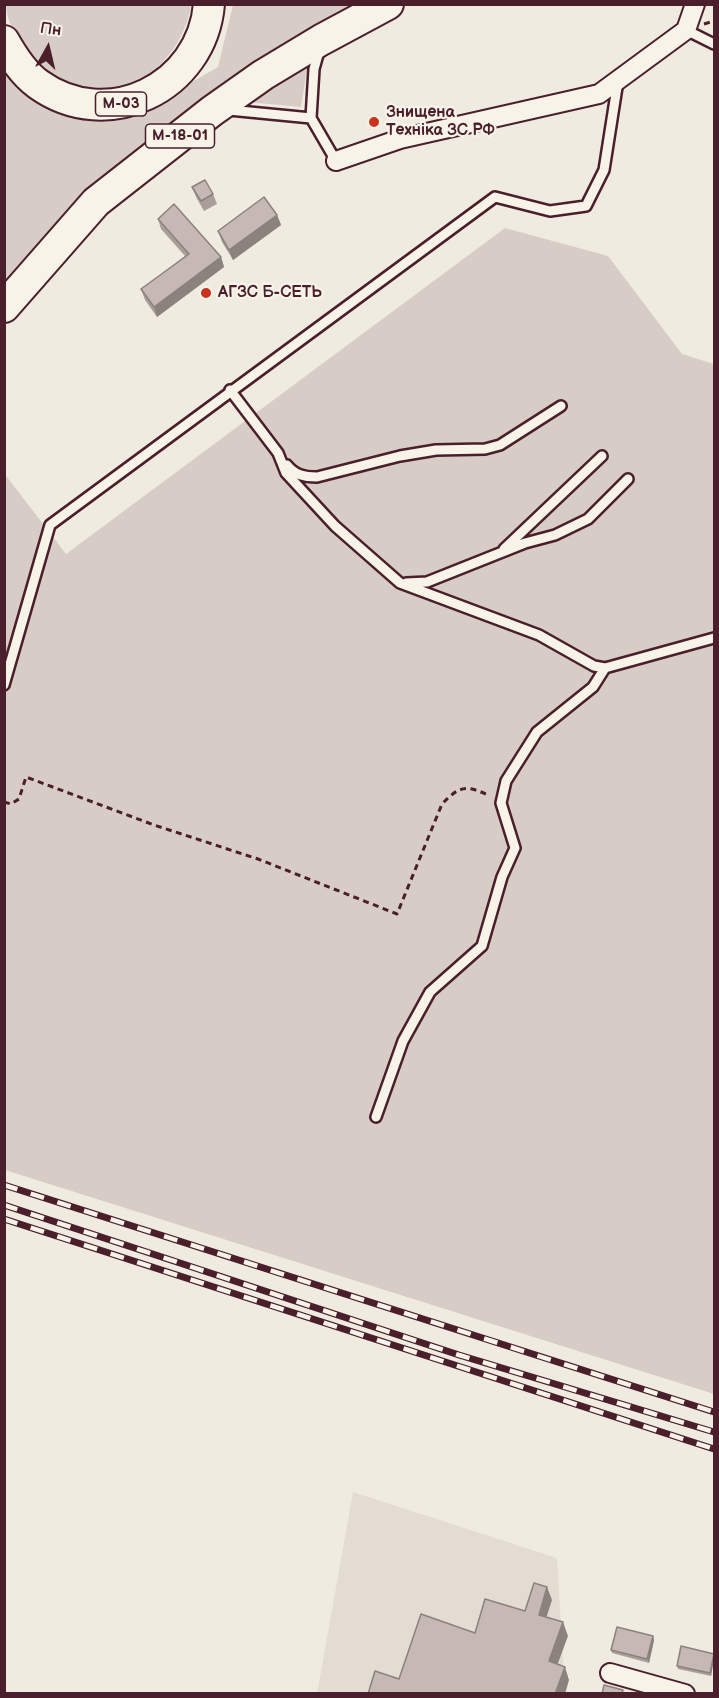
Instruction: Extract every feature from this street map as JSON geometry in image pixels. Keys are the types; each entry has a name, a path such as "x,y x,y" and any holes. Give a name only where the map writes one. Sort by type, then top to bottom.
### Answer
{"highway":[{"name":"М-03","path":"4,41 17,63 37,84 62,98 90,105 118,105 146,97 171,82 190,60 203,35 209,4"},
{"name":"М-18-01","path":"4,307 96,202 212,111 263,75 321,39 388,4"}],"street":[{"path":"336,161 400,139 599,94 686,30 695,4"},
{"path":"610,1673 685,1694"}],"lane":[{"path":"686,30 714,44"},
{"path":"321,39 314,69 310,118 336,161"},
{"path":"4,685 50,525 230,390 495,197 550,211 586,206 604,170 618,81"},
{"path":"212,111 262,111 310,118"},
{"path":"230,390 293,472 306,477 317,477 400,456 436,450 485,449 500,445 561,406"},
{"path":"278,453 286,473 335,526 400,583 528,631 594,666 605,668 714,638"},
{"path":"499,553 602,456"},
{"path":"400,583 428,582 499,553 555,535 588,519 628,479"},
{"path":"376,1117 403,1041 430,993 482,946 502,877 515,848 501,803 506,781 537,732 593,687 605,668"}],"path":[{"path":"4,802 11,804 19,800 26,777 154,825 258,859 397,914 442,804 455,790 472,788 501,803"}],"shaded area":[{"path":"6,5 191,5 185,27 175,47 161,64 144,77 125,86 104,90 82,88 42,70 16,34 8,18"},
{"path":"233,5 358,5 295,38 192,109 5,307 5,74 19,87 142,111 218,67"},
{"path":"308,63 301,107 247,102"},
{"path":"505,228 608,256 682,354 714,364 714,1394 5,1170 4,473 66,554"},
{"path":"353,1492 557,1558 565,1693 317,1694"}],"building":[{"path":"205,180 213,194 201,201 192,187"},
{"path":"264,197 277,215 229,250 218,231"},
{"path":"174,204 221,257 154,307 141,289 189,254 158,219"},
{"path":"534,1583 547,1587 539,1615 563,1622 549,1661 565,1667 555,1694 368,1694 375,1671 399,1679 421,1614 475,1633 485,1599 525,1611"},
{"path":"617,1627 653,1636 647,1659 611,1650"},
{"path":"681,1646 714,1654 710,1673 677,1666"},
{"path":"604,1685 623,1690 622,1694 602,1694"}],"railway":[{"path":"4,1185 714,1412"},
{"path":"4,1205 459,1355 714,1432"},
{"path":"4,1219 714,1449"}],"place":[{"name":"Знищена Техніка ЗС РФ","path":"374,122"},
{"name":"АГЗС Б-СЕТЬ","path":"206,293"}]}
